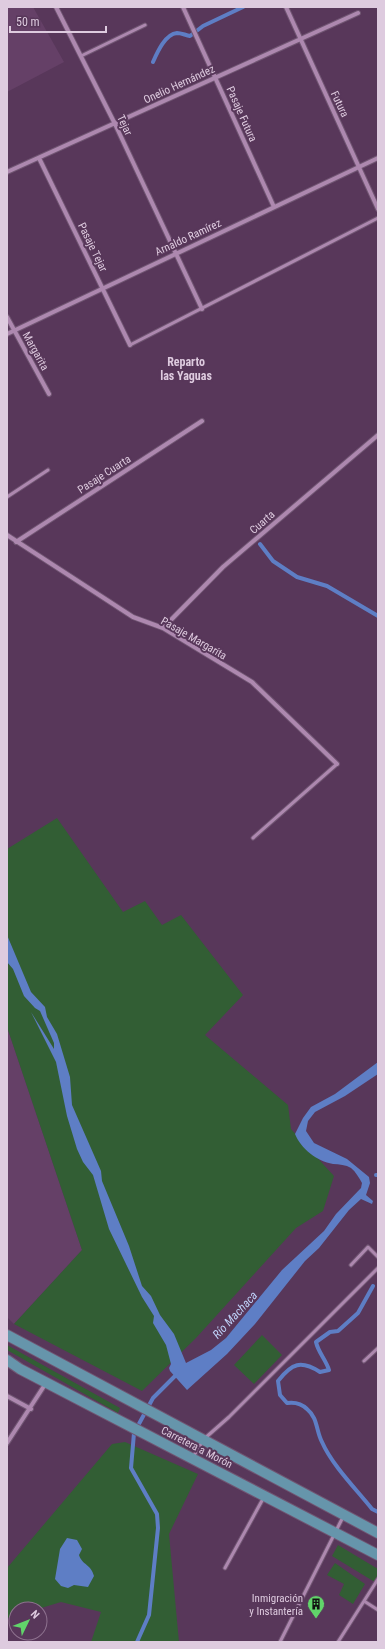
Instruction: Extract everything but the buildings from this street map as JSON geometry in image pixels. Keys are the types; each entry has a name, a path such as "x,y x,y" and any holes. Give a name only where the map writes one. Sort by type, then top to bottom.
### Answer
{"main road":[{"name":"Carretera a Morón","path":"12,1337 132,1404 204,1439 378,1533"},
{"name":"Carretera a Morón","path":"7,1360 46,1383 193,1457 378,1555"},
{"path":"7,1364 20,1369"}],"street":[{"name":"Tejar","path":"56,7 115,124 202,309"},
{"name":"Pasaje Futura","path":"183,7 274,207"},
{"name":"Futura","path":"286,7 378,209"},
{"name":"Onelio Hernández","path":"7,172 358,13"},
{"name":"Pasaje Tejar","path":"39,158 130,345"},
{"name":"Arnaldo Ramírez","path":"7,334 103,287 378,158"},
{"name":"Margarita","path":"7,318 49,394"},
{"name":"Pasaje Cuarta","path":"16,542 202,421"},
{"name":"Cuarta","path":"163,628 223,567 378,435"},
{"name":"Pasaje Margarita","path":"7,535 133,617 163,628 252,682 337,764"},
{"path":"7,1443 46,1383"},
{"path":"7,1396 31,1408"}],"lane":[{"path":"81,56 144,25"},
{"path":"130,345 378,218"},
{"path":"7,497 48,470"},
{"path":"253,838 337,764"},
{"path":"351,1265 368,1247 378,1256"},
{"path":"193,1457 204,1439 229,1417 378,1268"},
{"path":"364,1361 378,1348"},
{"path":"225,1568 265,1495"},
{"path":"280,1642 345,1514"},
{"path":"338,1642 378,1579"},
{"path":"364,1601 378,1610"}],"shaded area":[{"path":"7,7 33,7 64,62 7,92"},
{"path":"7,1027 82,1250 14,1324 7,1317"}],"green space":[{"path":"57,818 123,912 145,901 162,925 181,915 243,995 205,1035 288,1105 291,1129 334,1176 323,1211 296,1228 196,1338 142,1391 14,1324 82,1250 7,1027 7,849"},
{"path":"262,1335 282,1355 254,1384 234,1365"},
{"path":"7,1345 120,1408 118,1413 7,1350"},
{"path":"125,1442 198,1474 169,1534 179,1642 91,1642 101,1612 61,1602 48,1606 48,1601 8,1601 7,1618 7,1568 112,1444"},
{"path":"338,1545 378,1569 378,1584 332,1556"},
{"path":"335,1563 365,1584 353,1604 339,1595 344,1584 327,1575"}],"water":[{"path":"7,935 31,992 45,1007 47,1017 57,1034 70,1077 72,1105 101,1171 102,1181 129,1246 142,1286 151,1296 160,1315 174,1334 186,1363 211,1350 226,1338 282,1270 324,1231 336,1214 361,1188 362,1183 351,1168 321,1160 310,1154 301,1145 295,1134 303,1118 311,1107 335,1094 378,1062 378,1074 345,1096 315,1112 308,1121 306,1131 314,1143 347,1159 369,1177 370,1183 366,1195 373,1201 372,1204 361,1199 349,1210 319,1248 305,1261 255,1324 227,1354 187,1390 170,1371 169,1368 171,1364 166,1345 153,1323 154,1316 142,1297 109,1229 93,1175 83,1162 77,1149 67,1116 56,1062 31,1012 54,1049 54,1043 40,1011 35,1008 24,996 13,969 7,962"},
{"path":"67,1538 77,1540 82,1549 79,1555 80,1558 93,1572 94,1576 88,1587 74,1585 68,1588 61,1586 55,1579 60,1549"}],"waterway":[{"path":"153,62 162,44 173,34 179,33 190,36 203,26 243,7"},
{"path":"260,544 273,561 297,577 327,586 378,616"},
{"path":"373,1286 358,1313 338,1331 330,1332 316,1342 329,1370 320,1372 307,1366 297,1365 288,1370 278,1381 280,1395 287,1403 295,1403 305,1407 311,1413 326,1451 345,1477 372,1509 378,1512"},
{"name":"Río Machaca","path":"137,1642 149,1615 158,1528 157,1514 131,1468 134,1433 153,1398 177,1374"}],"place":[{"name":"Inmigración y Instantería","path":"316,1619"}],"district":[{"name":"Reparto las Yaguas","path":"186,369"}]}
